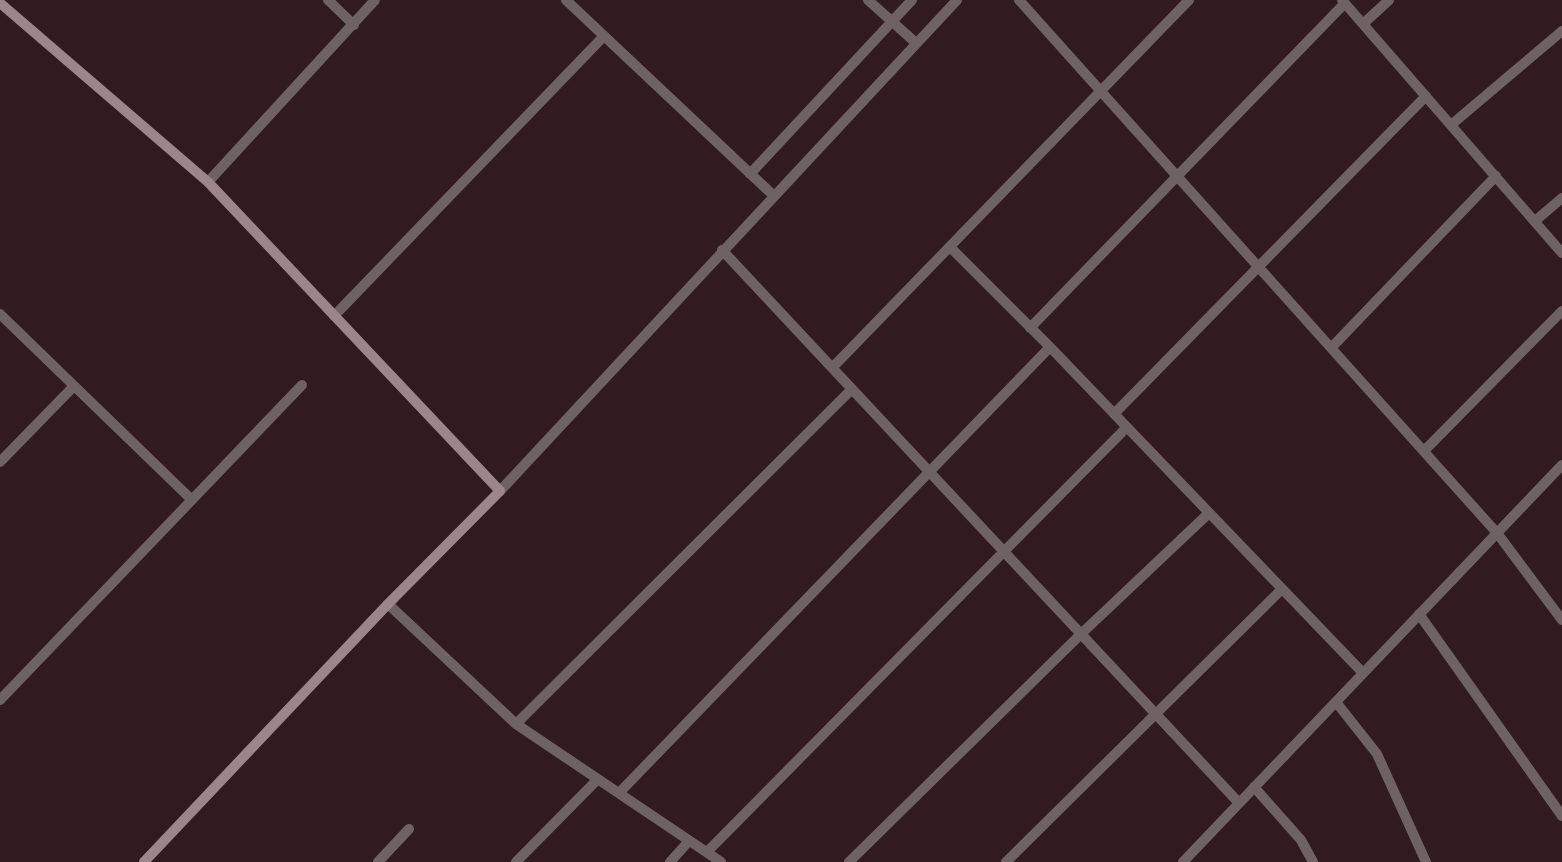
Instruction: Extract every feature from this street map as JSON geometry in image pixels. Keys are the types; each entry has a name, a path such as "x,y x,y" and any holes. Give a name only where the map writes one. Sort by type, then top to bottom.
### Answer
{"street":[{"path":"328,0 354,24"},
{"path":"208,182 375,0"},
{"path":"566,0 773,195"},
{"path":"868,0 916,43"},
{"path":"750,174 912,0"},
{"path":"144,862 388,604 500,490 773,195 957,0"},
{"path":"1019,0 1497,533 1562,620"},
{"path":"832,368 1102,92 1189,0"},
{"path":"1363,24 1390,0"},
{"path":"0,2 208,182 500,490"},
{"path":"1030,328 1344,2 1562,253"},
{"path":"1451,125 1562,31"},
{"path":"334,316 604,36"},
{"path":"1114,414 1426,96"},
{"path":"1331,348 1496,176"},
{"path":"1535,222 1562,198"},
{"path":"950,247 1050,347 1363,673"},
{"path":"722,250 1239,803"},
{"path":"1424,451 1562,311"},
{"path":"0,314 192,500"},
{"path":"619,793 1050,347"},
{"path":"0,700 302,385"},
{"path":"0,462 74,386"},
{"path":"516,724 852,389"},
{"path":"707,852 1127,427"},
{"path":"1183,862 1562,465"},
{"path":"849,862 1081,634 1209,513"},
{"path":"1006,862 1282,589"},
{"path":"388,604 516,724 721,862"},
{"path":"1419,614 1562,816"},
{"path":"1336,702 1377,754 1426,862"},
{"path":"516,862 598,779"},
{"path":"1254,787 1301,840 1313,862"},
{"path":"378,862 409,829"},
{"path":"670,862 689,841"}]}
